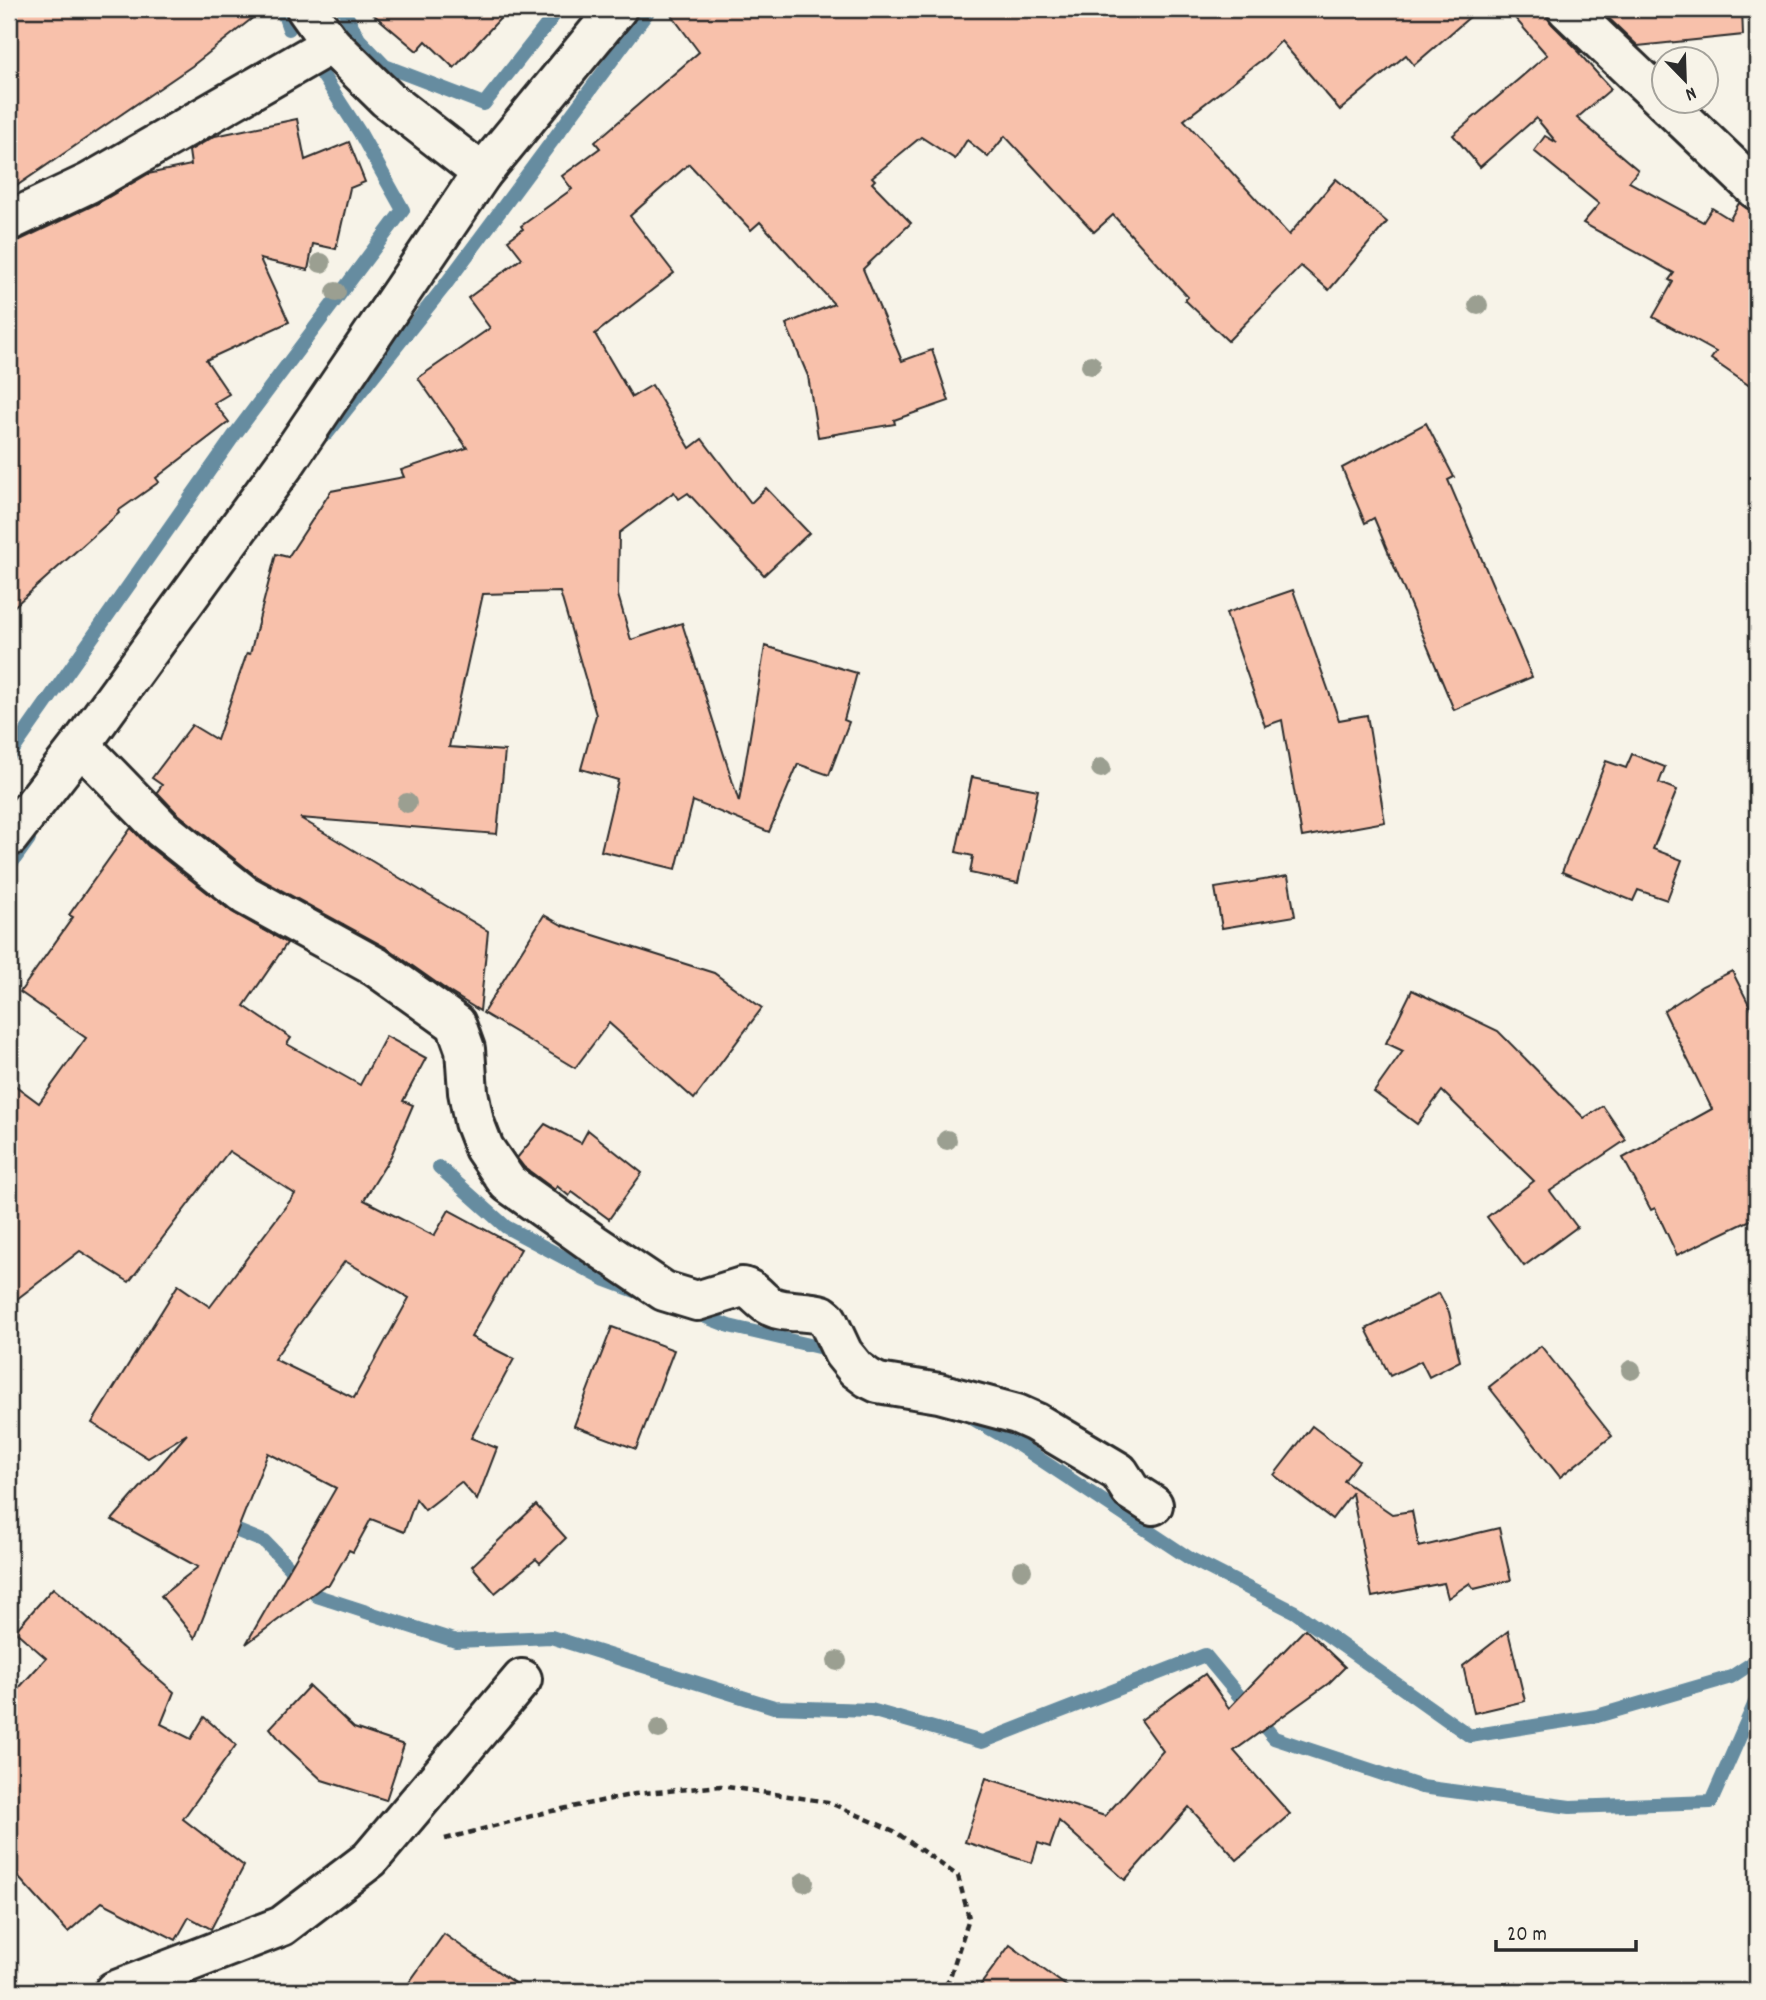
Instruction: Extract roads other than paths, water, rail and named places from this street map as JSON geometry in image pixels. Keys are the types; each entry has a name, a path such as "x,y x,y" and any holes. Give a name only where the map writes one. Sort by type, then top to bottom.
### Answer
{"street":[{"path":"306,9 331,44 387,99 482,173"},
{"path":"9,837 82,743 288,461 482,173 617,9"},
{"path":"1567,9 1650,88"},
{"path":"9,220 89,183 331,44"},
{"path":"1680,116 1757,190"},
{"path":"82,743 90,755 162,829 245,895 376,967 456,1024 465,1049 468,1092 474,1122 484,1148 508,1183 648,1282 685,1299 697,1301 742,1287 750,1288 759,1298 775,1308 822,1315 827,1319 843,1353 856,1369 868,1378 878,1383 939,1393 1007,1411 1035,1422 1119,1472 1131,1491 1153,1506"},
{"path":"114,1991 282,1926 369,1859 522,1679"}],"waterway":[{"path":"282,9 289,29"},
{"path":"343,9 359,39 385,66 484,104 559,9"},
{"path":"327,434 443,288 650,9"},
{"path":"9,756 233,437 403,210 360,133 318,68"},
{"path":"9,867 29,839"},
{"path":"439,1167 506,1227 606,1280 638,1292"},
{"path":"690,1311 729,1326 835,1351"},
{"path":"968,1416 1017,1444 1189,1558 1295,1612 1470,1736 1597,1716 1731,1677 1757,1660"},
{"path":"228,1527 265,1542 317,1596 456,1641 551,1637 774,1707 871,1710 982,1742 1205,1655 1274,1738 1422,1787 1570,1807 1711,1802 1757,1698"}]}
